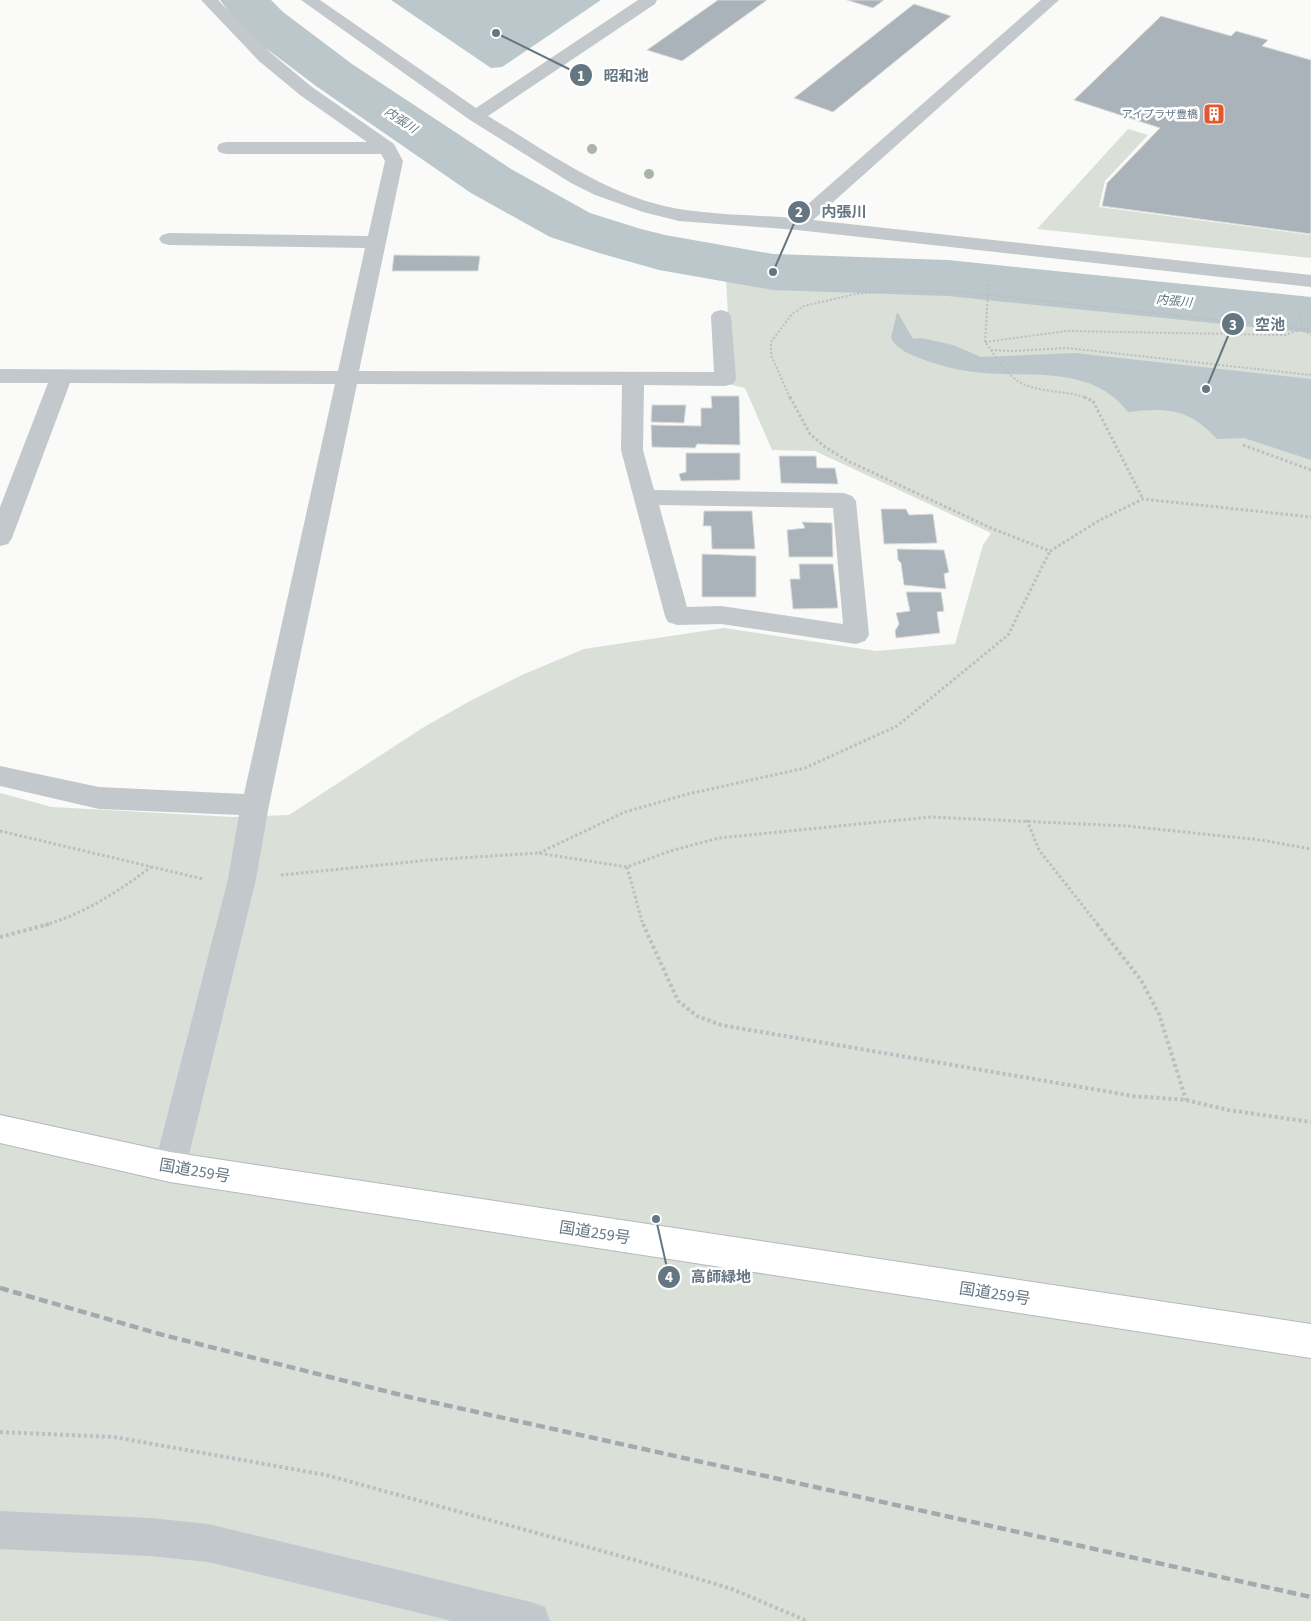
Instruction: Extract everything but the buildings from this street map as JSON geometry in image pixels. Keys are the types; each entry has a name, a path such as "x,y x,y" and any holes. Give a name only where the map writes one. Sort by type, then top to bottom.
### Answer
{"highway":[{"name":"国道259号","path":"0,1129 170,1167 1311,1342"}],"street":[{"path":"170,1167 242,879 255,805 394,161 387,148 306,91 265,57 209,0"},
{"path":"310,0 476,116 578,179 627,201 679,215 797,224 1311,281"},
{"path":"476,116 649,0"},
{"path":"797,224 1051,0"},
{"path":"226,148 387,148"},
{"path":"169,239 376,242"},
{"path":"0,376 725,379 721,316"},
{"path":"0,538 61,377"},
{"path":"633,378 632,450 644,497 677,616 721,614 856,635 844,501 644,497"},
{"path":"0,776 99,798 255,805"},
{"path":"0,1530 150,1537 208,1542 531,1621"}],"path":[{"path":"990,290 985,342 990,350 997,355 1018,382 1093,401 1143,499"},
{"path":"1050,551 985,525 848,461 824,447 810,434 794,408 771,355 770,342 792,314 804,306 847,295 888,291 962,292 1301,327 1311,330"},
{"path":"1300,310 1301,327 1311,335"},
{"path":"985,342 1067,331 1286,334 1301,327"},
{"path":"990,350 1012,351 1068,348 1311,375"},
{"path":"1243,445 1311,470"},
{"path":"538,853 625,812 688,794 805,768 860,741 897,726 1008,635 1050,551 1100,520 1143,499 1311,517"},
{"path":"0,831 219,882 429,860 538,853 627,868 670,851 719,838 930,817 1127,826 1261,840 1311,849"},
{"path":"1027,820 1039,850 1141,980 1159,1014 1186,1100"},
{"path":"0,937 63,920 118,891 151,867"},
{"path":"627,868 642,922 678,1001 697,1016 721,1025 1124,1094 1186,1100 1228,1110 1311,1122"},
{"path":"0,1432 114,1437 326,1475 732,1589 807,1621"}],"shaded area":[{"path":"391,0 601,0 502,67 491,68"},
{"path":"1128,129 1148,135 1105,181 1099,207 1311,235 1311,258 1037,229"},
{"path":"968,266 1311,303 1311,1621 0,1621 0,793 52,807 233,817 289,815 424,727 470,701 522,675 584,649 724,628 876,651 955,644 983,545 991,533 815,451 772,450 745,388 732,385 726,280 964,288"},
{"path":"897,313 913,339 921,338 953,345 981,357 1075,353 1311,379 1311,460 1244,438 1217,439 1197,421 1177,412 1142,410 1128,412 1113,397 1096,386 1077,380 1057,376 974,372 954,369 928,361 904,351 891,338"}],"waterway":[{"name":"内張川","path":"244,0 265,23 334,75 491,181 570,225 620,241 659,252 773,272 948,278 1311,315"}],"railway":[{"path":"0,1288 163,1335 409,1397 1311,1597"}],"place":[{"name":"昭和池","path":"496,33"},
{"name":"アイプラザ豊橋","path":"1214,114"},
{"name":"内張川","path":"773,272"},
{"name":"空池","path":"1206,389"},
{"name":"高師緑地","path":"656,1219"}]}
